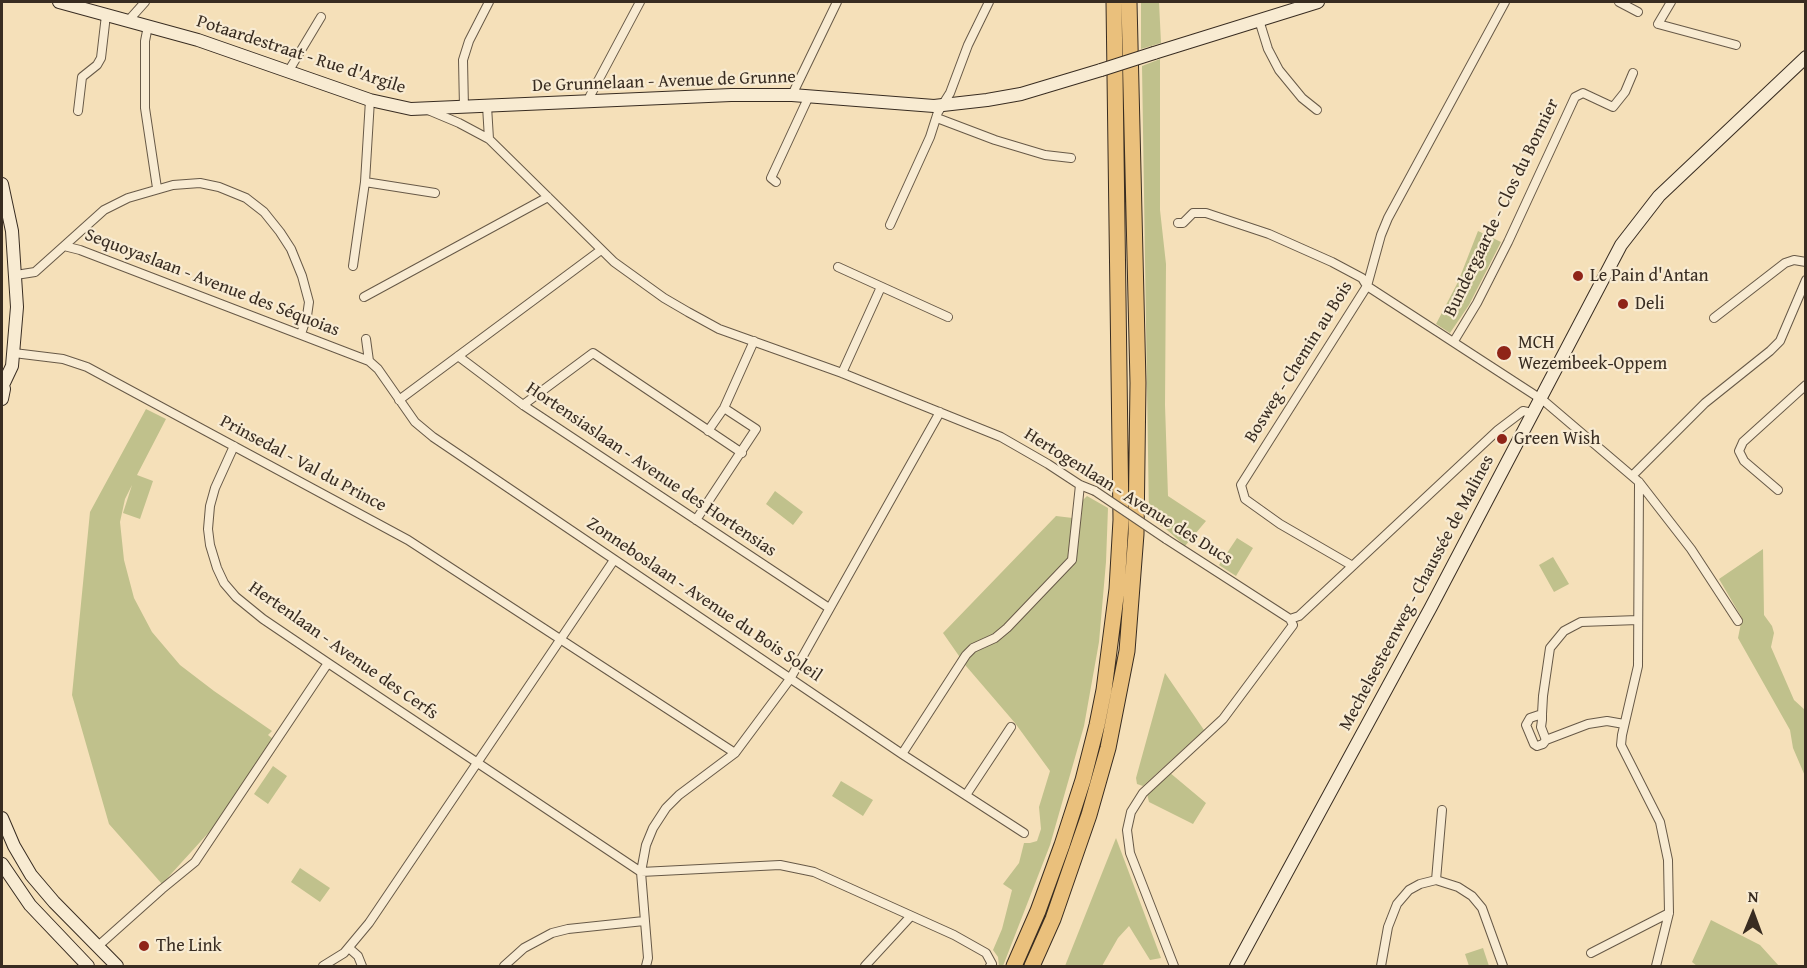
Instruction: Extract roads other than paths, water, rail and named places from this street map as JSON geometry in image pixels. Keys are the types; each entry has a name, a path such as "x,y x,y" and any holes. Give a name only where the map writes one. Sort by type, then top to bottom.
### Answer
{"highway":[{"path":"1014,966 1038,911 1062,845 1089,758 1104,690 1117,589 1121,520 1114,2"},
{"path":"1032,966 1056,910 1087,824 1108,748 1127,651 1136,534 1138,383 1129,2"}],"street":[{"name":"Potaardestraat - Rue d'Argile","path":"59,2 198,40 370,100 397,107 428,110"},
{"path":"128,21 145,2"},
{"path":"464,108 463,60 469,41 489,2"},
{"path":"589,102 590,96 640,2"},
{"path":"890,225 989,2"},
{"name":"De Grunnelaan - Avenue de Grunne","path":"428,110 730,95 792,95 943,105 1021,94 1318,2"},
{"name":"Bosweg - Chemin au Bois","path":"1351,565 1280,524 1245,499 1241,485 1367,286 1384,226 1505,2"},
{"path":"1619,2 1638,12"},
{"path":"1671,2 1658,24 1736,45"},
{"path":"792,95 834,3"},
{"path":"78,111 82,77 97,66 101,58 106,15"},
{"path":"288,72 321,17"},
{"path":"1259,20 1268,49 1279,70 1302,98 1317,110"},
{"path":"147,26 145,108 157,188"},
{"name":"Mechelsesteenweg - Chaussée de Malines","path":"1236,966 1391,682 1616,253 1639,220 1672,183 1806,57"},
{"name":"Bundergaarde - Clos du Bonnier","path":"1454,341 1477,303 1508,242 1575,97 1583,93 1613,106 1625,92 1633,74"},
{"path":"776,182 771,178 809,96"},
{"path":"353,266 365,182 370,100"},
{"path":"487,106 489,139"},
{"name":"Hertogenlaan - Avenue des Ducs","path":"428,110 489,139 601,250 628,273 688,312 719,329 842,373 1001,437 1080,485 1095,491 1290,619"},
{"path":"937,118 995,140 1045,155 1071,158"},
{"path":"365,182 435,193"},
{"path":"64,246 107,208 157,188 189,183 210,185 246,198 264,212 291,249 304,283 309,310 301,334"},
{"path":"2,184 12,231 17,318 12,366 2,380 4,393 2,399"},
{"path":"364,297 548,197"},
{"path":"1178,224 1183,223 1197,212 1253,228 1345,269 1362,278 1367,286 1540,398 1636,478 1691,549 1738,621"},
{"name":"Sequoyaslaan - Avenue des Séquoias","path":"16,275 35,273 64,246 80,250 369,361 383,376"},
{"path":"399,400 601,250"},
{"path":"1714,318 1785,263 1794,260 1806,262"},
{"path":"838,267 948,317"},
{"path":"1656,966 1669,913 1668,860 1662,829 1623,750 1621,740 1638,670 1636,478 1705,403 1780,341 1806,280"},
{"path":"842,373 881,286"},
{"path":"366,339 369,361"},
{"path":"708,431 724,408 754,341"},
{"path":"523,405 593,352 742,453"},
{"name":"Prinsedal - Val du Prince","path":"14,353 79,363 428,551 735,753"},
{"name":"Hortensiaslaan - Avenue des Hortensias","path":"458,356 523,405 829,608"},
{"name":"Zonneboslaan - Avenue du Bois Soleil","path":"383,376 415,422 433,437 790,679 1024,833"},
{"path":"1778,490 1744,460 1739,451 1743,442 1806,385"},
{"path":"696,520 756,429 724,408"},
{"path":"1174,966 1130,853 1127,830 1131,812 1143,793 1223,718 1293,625 1290,619 1299,616 1498,430 1523,411 1532,412"},
{"path":"646,966 648,958 641,872 648,839 666,808 678,795 735,753 790,679 940,412"},
{"name":"Hertenlaan - Avenue des Cerfs","path":"234,446 215,488 210,506 210,545 224,583 244,605 327,663 641,872"},
{"path":"902,754 959,664 973,648 995,638 1007,628 1068,567 1074,552 1080,485"},
{"path":"323,966 350,948 369,923 615,560"},
{"path":"1546,740 1541,727 1550,648 1564,631 1581,622 1638,620"},
{"path":"2,864 30,905 85,963 97,947 195,862 327,663"},
{"path":"1542,714 1530,718 1526,725 1534,744 1540,746 1546,740 1588,724 1607,721 1624,724"},
{"path":"966,795 1011,727"},
{"path":"1436,880 1442,810"},
{"path":"2,818 31,875 54,902 117,966"},
{"path":"641,872 780,866 814,873 954,935 986,953 991,965"},
{"path":"1381,966 1388,927 1397,904 1408,890 1436,880 1458,887 1472,896 1482,908 1503,966"},
{"path":"1591,952 1669,913"},
{"path":"865,966 910,917"},
{"path":"504,966 524,948 552,933 568,929 644,921"},
{"path":"350,948 358,956 362,966"}],"place":[{"name":"Le Pain d'Antan","path":"1578,276"},
{"name":"Deli","path":"1623,304"},
{"name":"MCH Wezembeek-Oppem","path":"1504,353"},
{"name":"Green Wish","path":"1502,439"},
{"name":"The Link","path":"144,946"}]}
